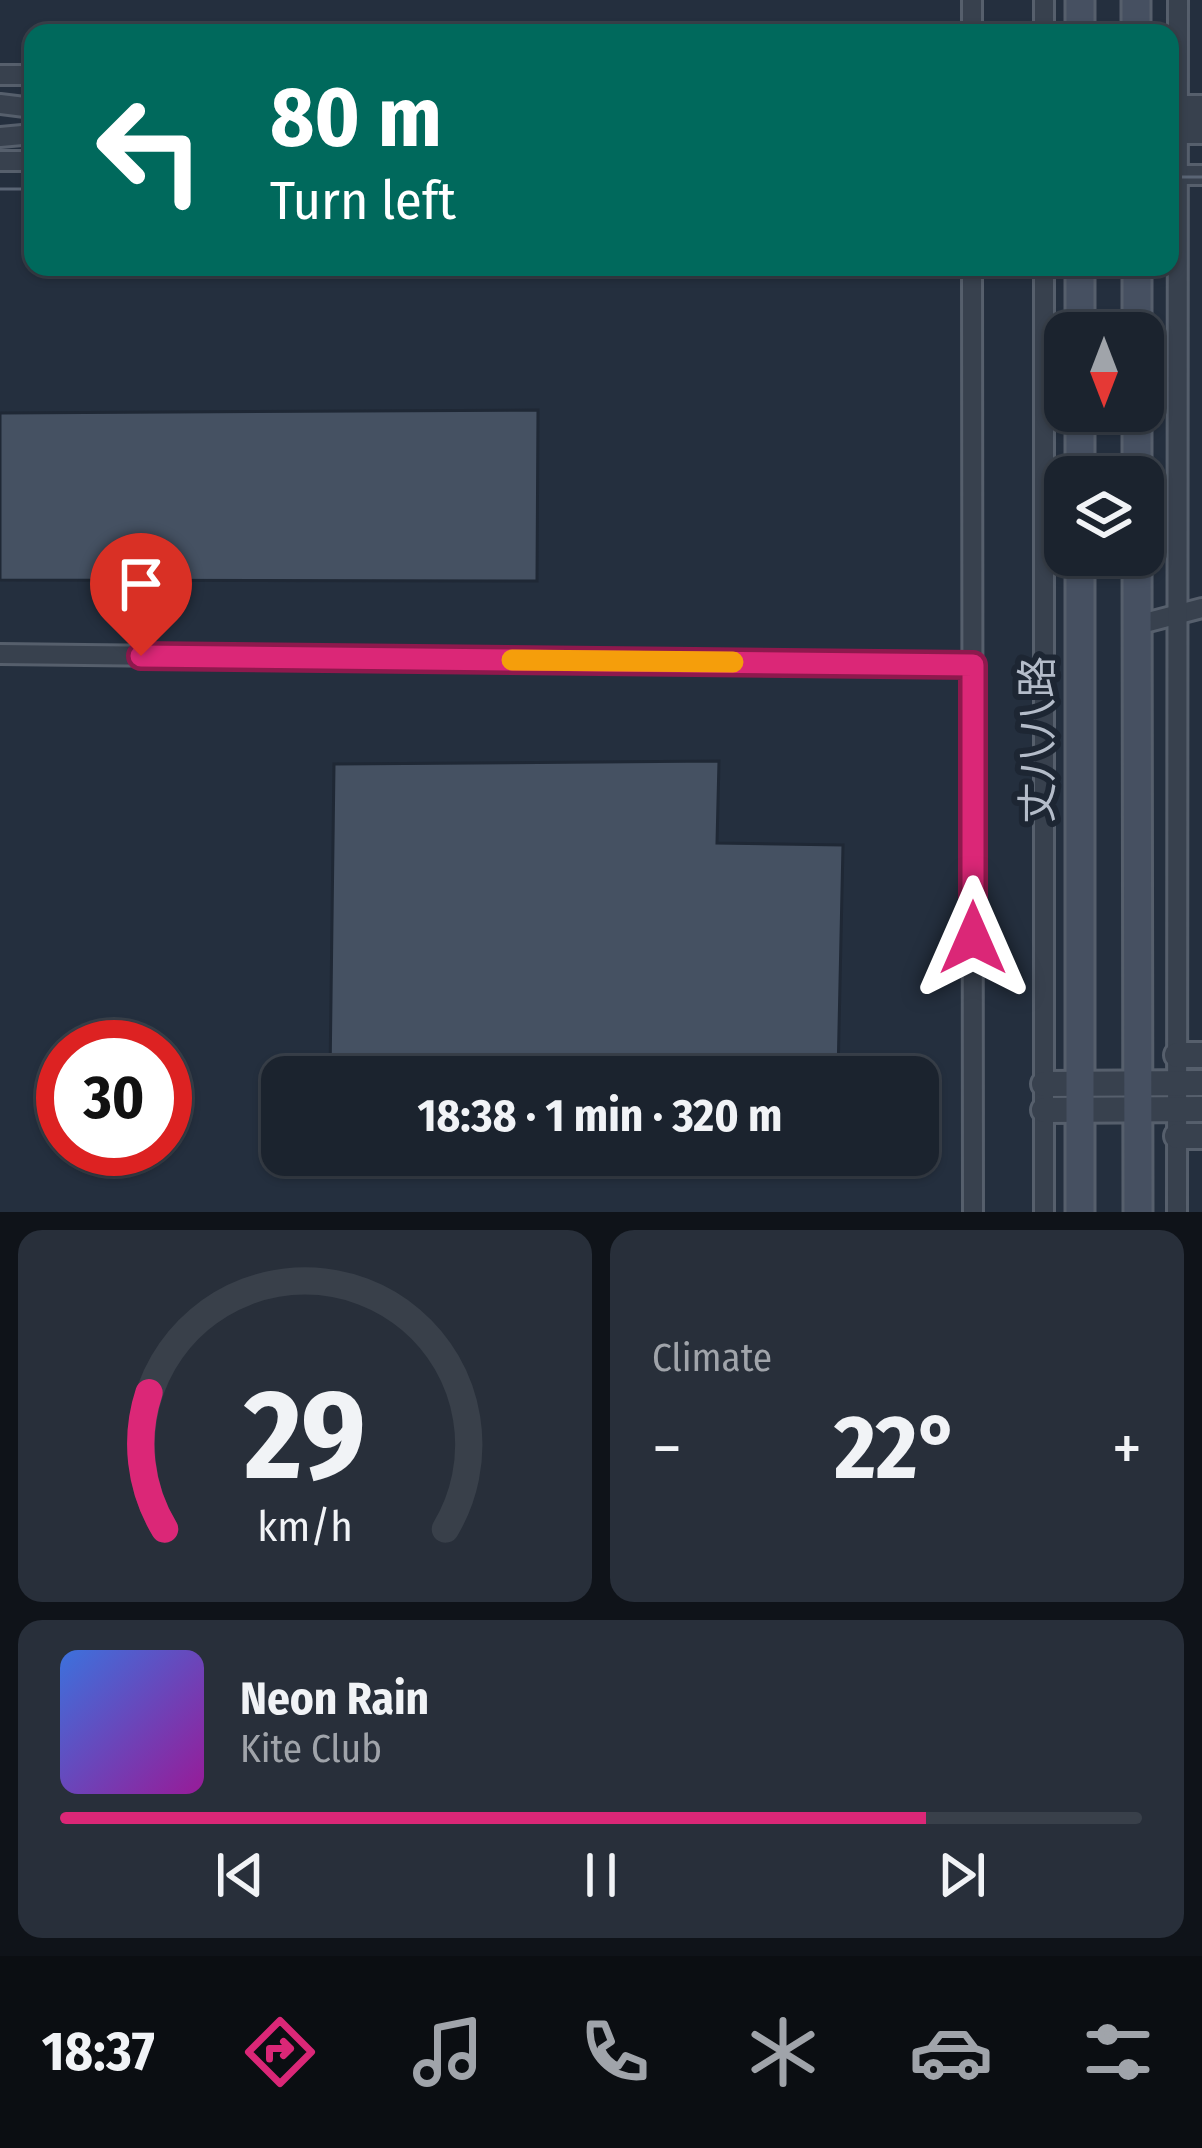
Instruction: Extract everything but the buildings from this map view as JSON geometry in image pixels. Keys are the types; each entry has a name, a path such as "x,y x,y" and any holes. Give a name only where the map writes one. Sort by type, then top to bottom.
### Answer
{"main road":[{"path":"1080,276 1080,312"},
{"path":"1137,276 1137,312"},
{"name":"丈八八路","path":"1080,576 1080,1212"},
{"path":"1137,576 1138,1212"}],"street":[{"path":"972,276 973,1212"},
{"path":"1044,276 1044,1212"},
{"path":"1175,276 1177,614 1190,1136 1177,1212"},
{"path":"1137,625 1202,608"},
{"path":"0,654 973,665"},
{"path":"1044,1097 1189,1096"}],"tram line":[{"path":"1179,177 1202,177"},
{"path":"0,189 24,189"}],"slow traffic":[{"path":"512,660 733,662"}],"route":[{"path":"141,656 973,665 973,938"}]}
